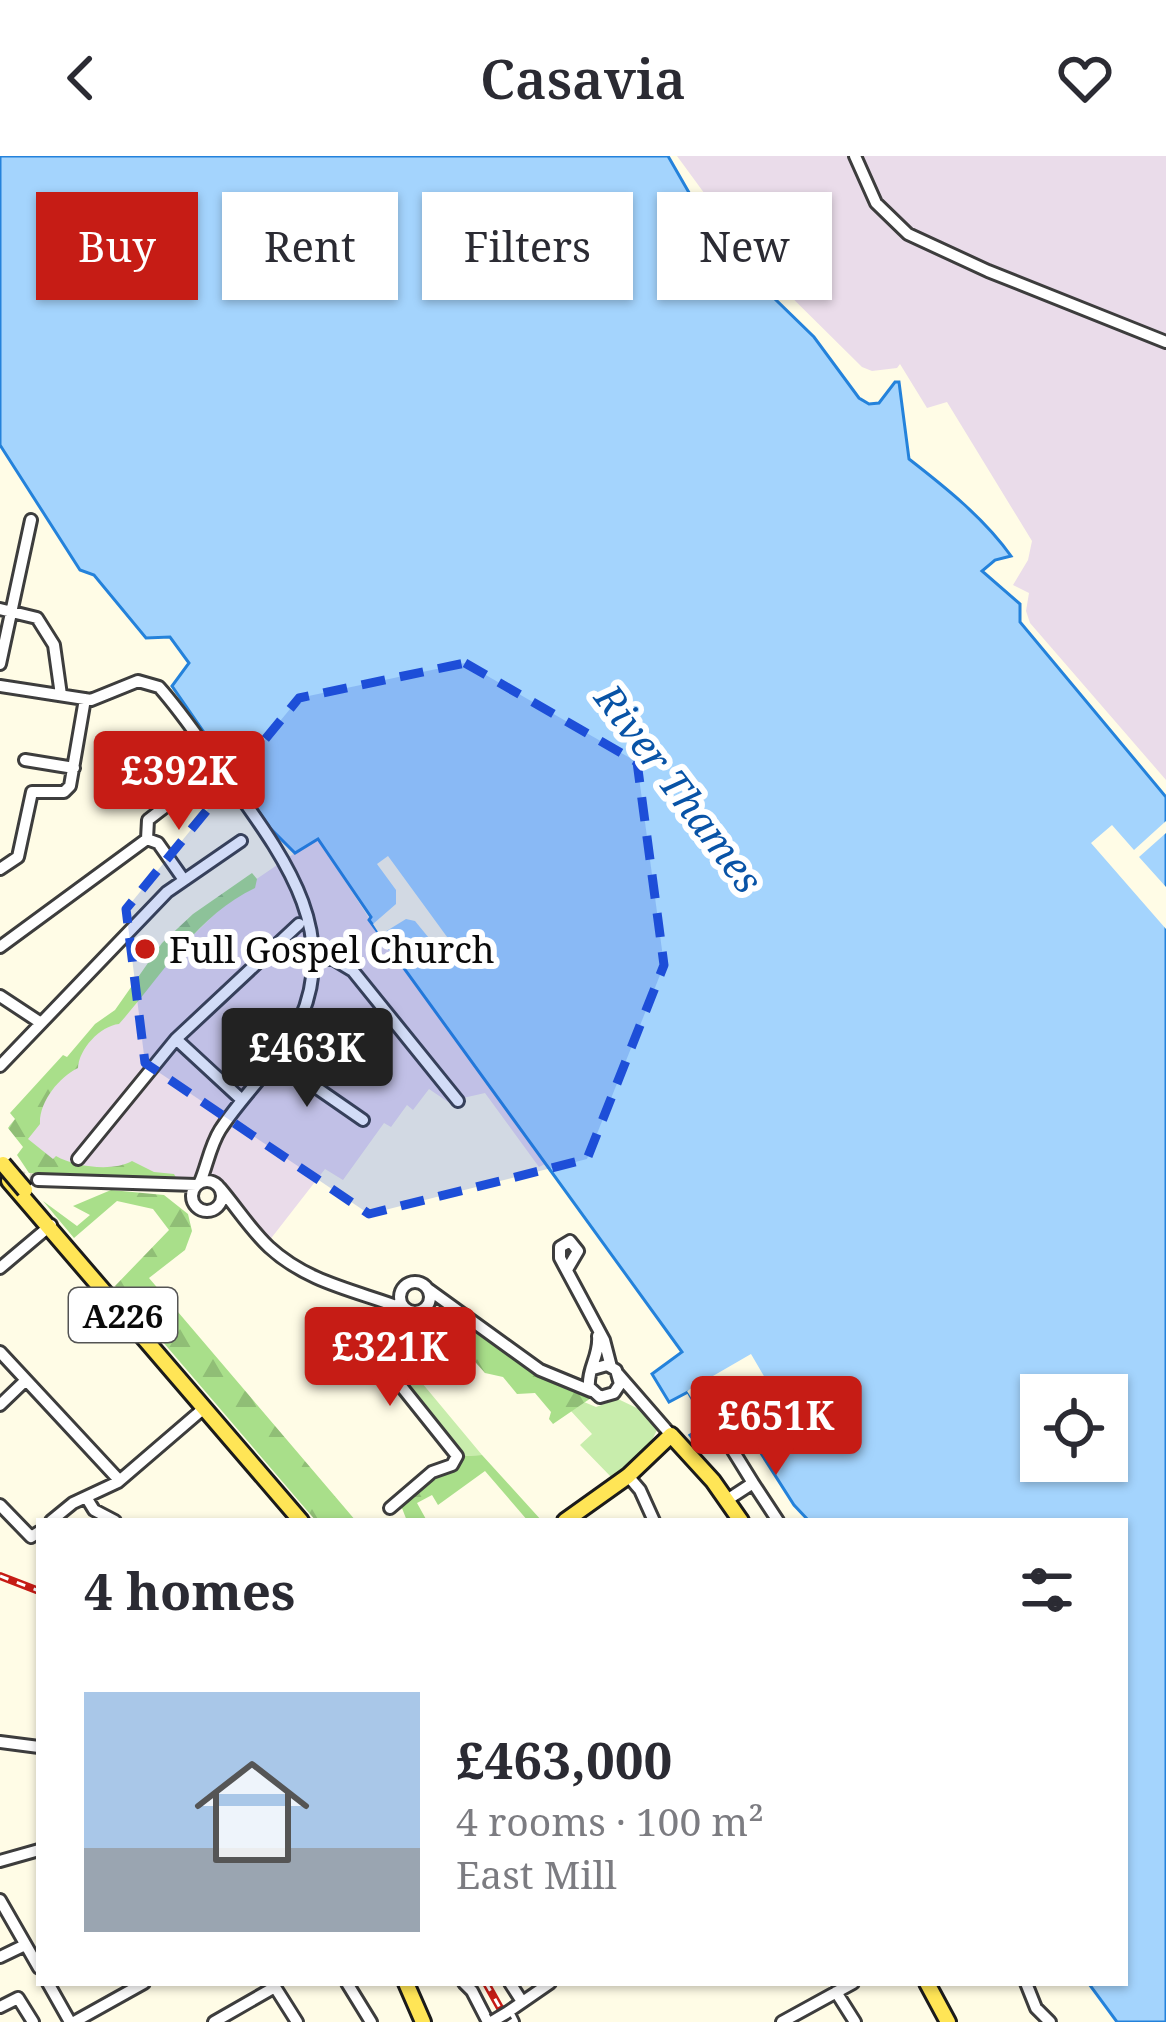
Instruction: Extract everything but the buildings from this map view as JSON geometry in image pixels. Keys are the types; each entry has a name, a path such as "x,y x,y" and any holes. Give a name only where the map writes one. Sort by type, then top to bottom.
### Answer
{"main road":[{"path":"1,1165 27,1186 51,1225 183,1375 231,1439"},
{"name":"A226","path":"51,1225 107,1297 298,1518"},
{"path":"76,1248 75,1254 107,1297"},
{"path":"183,1375 203,1408"},
{"path":"569,1518 628,1476 671,1436 739,1518"},
{"path":"407,1986 424,2022"},
{"path":"929,1986 947,2022"}],"street":[{"path":"855,156 876,202 908,234 1166,343"},
{"path":"0,664 4,611 31,520"},
{"path":"4,611 37,618 54,645 62,695"},
{"path":"0,688 85,699 100,698 124,684 148,682 164,693 213,770 289,868 307,908 314,959 302,1015 212,1147 192,1194 193,1204"},
{"path":"0,869 18,857 32,792 66,791 85,699"},
{"path":"25,760 74,768"},
{"path":"0,947 146,839 148,820 213,770"},
{"path":"146,839 158,843 184,880"},
{"path":"0,1066 184,880 241,841"},
{"path":"77,1159 176,1039 299,924"},
{"path":"314,959 333,959 353,971 458,1101"},
{"path":"0,996 41,1023"},
{"path":"176,1039 242,1100"},
{"path":"275,1059 363,1120"},
{"path":"212,1147 222,1200 214,1210"},
{"path":"27,1186 219,1187 276,1253 310,1276 415,1311 445,1308 472,1322"},
{"path":"161,1186 201,1210 229,1213 247,1224"},
{"path":"0,1268 51,1225"},
{"path":"568,1268 620,1384 610,1396"},
{"path":"364,1296 417,1282 552,1375 648,1407"},
{"path":"405,1286 400,1298 415,1311"},
{"path":"390,1508 432,1472 452,1465 457,1456 389,1371 415,1311 430,1302 428,1289"},
{"path":"591,1391 597,1328"},
{"path":"0,1352 119,1480"},
{"path":"552,1375 615,1371 671,1436"},
{"path":"0,1405 26,1380"},
{"path":"55,1518 119,1480 203,1408"},
{"path":"727,1442 776,1518"},
{"path":"628,1476 653,1518"},
{"path":"728,1500 753,1483"},
{"path":"86,1497 94,1510 109,1518"},
{"path":"0,1505 31,1537 36,1534"},
{"path":"0,1742 36,1747"},
{"path":"0,1861 36,1851"},
{"path":"0,1900 36,1959"},
{"path":"0,1958 26,1945"},
{"path":"50,1986 72,2022 139,1986"},
{"path":"214,2022 271,1986"},
{"path":"274,1986 297,2022"},
{"path":"348,1986 371,2022"},
{"path":"466,1986 490,2022 511,2017 521,2000 545,1986"},
{"path":"513,1986 521,2000"},
{"path":"782,2022 847,1986"},
{"path":"1027,1986 1036,2008 1050,2022"},
{"path":"836,1992 855,2022"},
{"path":"0,2007 18,1998 33,2022"},
{"path":"99,2008 106,2021"}],"highlighted area":[{"path":"465,663 637,762 664,965 587,1159 369,1214 145,1063 126,909 299,698"}],"shaded area":[{"path":"677,156 1166,156 1166,780 1030,623 1029,593 1013,585 1028,560 1032,541 947,402 927,408 900,364 872,371 862,367 794,300 832,300 832,192 703,192"},
{"path":"317,838 380,935 545,1164 539,1167 485,1093 463,1098 454,1106 429,1089 413,1110 407,1105 391,1127 384,1123 343,1180 325,1169 269,1241 221,1179 210,1175 199,1174 179,1183 128,1177 91,1180 35,1158 9,1126 75,1052 236,893"}],"green space":[{"path":"252,873 257,879 255,888 215,914 119,1024 92,1040 78,1068 52,1091 40,1124 28,1139 53,1159 105,1167 132,1161 154,1172 174,1174 179,1183 29,1173 17,1155 23,1147 8,1128 15,1119 10,1113 63,1055 67,1057 95,1024 115,1010 162,943 193,914"},
{"path":"111,1190 164,1195 188,1214 192,1231 185,1250 149,1278 353,1518 313,1518 115,1286 169,1230 153,1209 117,1201 74,1238 43,1201 77,1226 90,1215 73,1206"},
{"path":"448,1313 533,1370 591,1398 553,1424 551,1412 535,1393 517,1394 503,1377 485,1373 451,1335 410,1369 397,1361 423,1324"},
{"path":"402,1359 482,1455 464,1456 396,1372 397,1361"},
{"path":"618,1399 643,1411 657,1430 613,1479 580,1445 592,1434 570,1410 584,1402 596,1407"},
{"path":"482,1455 539,1518 525,1518 485,1471 438,1505 432,1495 417,1503 425,1518 406,1518 400,1503 440,1472 458,1468 464,1456"}],"water":[{"name":"River Thames","path":"0,156 668,156 689,192 657,192 657,300 776,300 814,337 859,398 879,403 899,382 909,459 976,516 1011,556 995,560 982,571 1020,604 1020,622 1166,797 1166,2022 1117,2022 1090,1986 1128,1986 1128,1518 806,1518 741,1422 697,1444 690,1435 707,1424 688,1392 669,1402 652,1374 682,1352 369,920 318,839 295,853 270,828 172,686 189,663 170,637 146,638 94,575 80,570 0,445"}],"pier":[{"path":"1166,821 1166,833 1139,857 1166,887 1166,929 1091,843 1112,825 1134,850"},
{"path":"388,856 450,941 438,949 415,921 406,919 380,935 373,924 396,904 396,890 377,864"},
{"path":"751,1354 772,1390 762,1396 755,1386 702,1415 687,1391"}],"tunnel":[{"path":"0,1171 38,1180"}],"railway":[{"path":"0,1576 36,1590"},
{"path":"488,1986 500,2008"}],"place":[{"name":"Full Gospel Church","path":"145,949"}]}
